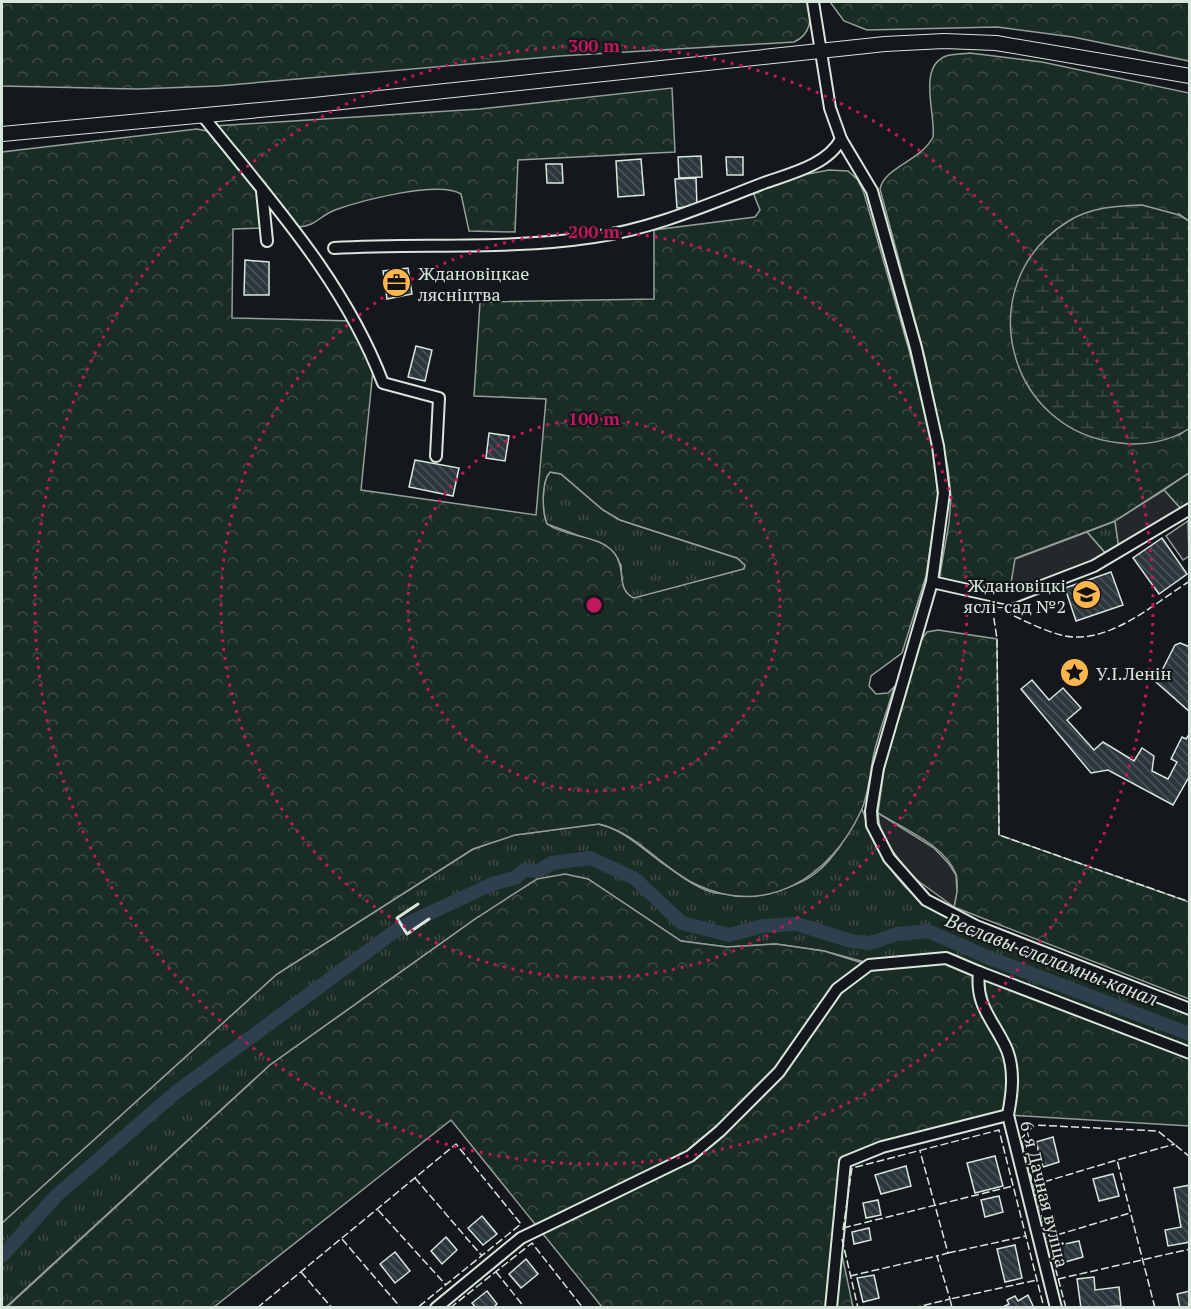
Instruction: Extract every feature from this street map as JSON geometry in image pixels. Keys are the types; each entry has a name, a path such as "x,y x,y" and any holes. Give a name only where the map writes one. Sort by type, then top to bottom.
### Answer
{"street":[{"path":"813,2 830,108 841,139 872,191 916,348 938,446 944,493 932,582 878,768 871,811 872,825 889,858 926,900 976,926 1190,1009"},
{"path":"2,134 822,50 932,42 996,42 1190,76"},
{"path":"202,115 326,271 374,360 383,383 439,398 436,456"},
{"path":"334,248 520,243 595,237 638,228 721,201 814,163 831,153 841,139"},
{"path":"262,191 267,241"},
{"path":"932,582 1008,599 1094,566 1190,509"},
{"path":"436,1308 522,1238 690,1156 720,1131 779,1072 837,989 870,965 946,958 1190,1053"},
{"path":"979,972 977,987 981,1005 1007,1051 1013,1089 1008,1115"},
{"name":"6-я Дачная вуліца","path":"831,1308 845,1162 882,1147 1008,1115 1056,1308"}],"green space":[{"path":"2,2 809,2 810,14 807,30 800,39 794,42 560,56 218,86 137,89 2,86"},
{"path":"830,2 1189,2 1189,61 1073,37 997,27 867,30 844,21"},
{"path":"970,53 1042,62 1189,93 1189,221 1179,214 1179,435 1189,428 1189,473 1115,521 1016,558 1009,595 939,580 949,523 951,497 948,468 925,358 880,189 888,175 920,152 933,137 930,80 937,62 946,56"},
{"path":"672,88 675,152 518,160 515,232 469,231 461,194 450,190 435,189 399,193 362,202 330,212 310,225 298,227 215,126 480,109"},
{"path":"197,129 207,131 258,194 260,228 233,229 232,318 354,321 374,360 361,490 536,515 546,399 474,396 480,302 654,299 654,230 755,217 760,210 750,185 829,170 848,171 858,180 864,193 909,350 933,447 938,497 926,576 902,653 871,676 869,686 876,694 888,693 894,687 876,745 866,797 848,835 832,855 814,873 793,885 771,894 747,896 721,893 695,884 624,834 599,824 515,835 473,849 277,974 2,1223 2,152","holes":["550,472 561,474 603,510 620,520 737,558 745,565 744,569 634,598 625,590 618,560 609,548 592,539 564,532 547,524 543,505 545,483"]},
{"path":"1142,205 1179,215 1189,221 1190,428 1165,440 1129,444 1081,433 1050,413 1027,385 1014,352 1011,316 1018,281 1036,249 1067,222 1094,210"},
{"path":"550,472 561,474 603,510 620,520 737,558 745,565 744,569 634,599 624,589 621,565 601,544 547,524 543,497 545,483"},
{"path":"1189,473 1189,504 1181,509 1164,490"},
{"path":"1115,521 1119,549 1107,555 1087,532"},
{"path":"938,630 997,639 999,835 1189,902 1189,999 954,907 957,890 956,874 943,854 922,838 878,813 884,769 921,640 927,632"},
{"path":"862,809 885,861 902,884 924,903 980,934 1189,1015 1189,1050 824,951 776,944 727,947 681,941 588,879 478,917 270,1065 6,1307 2,1308 2,1223 6,1219 277,974 473,849 514,835 598,824 618,831 703,889 716,893 755,894 782,889 807,879 817,872 836,851"},
{"path":"565,874 588,879 681,941 727,947 776,944 824,951 869,965 946,958 977,973 982,1006 1001,1038 985,1005 980,973 1189,1055 1189,1126 1008,1115 882,1147 845,1162 838,1236 853,1307 602,1307 451,1120 214,1307 6,1308 270,1065 478,917 537,879","holes":["1007,1053 1012,1066 1014,1082 1011,1099 1010,1063"]}],"shaded area":[{"path":"1164,490 1181,509 1119,549 1115,521"},
{"path":"1188,521 1189,556 1183,560 1166,536"},
{"path":"1087,532 1107,555 1009,595 1015,559"},
{"path":"878,813 934,848 949,864 956,875 957,892 954,907 910,875 881,835"}],"building":[{"path":"701,156 702,177 679,178 678,157"},
{"path":"726,157 743,157 743,175 727,175"},
{"path":"641,159 644,195 618,197 616,161"},
{"path":"546,164 562,164 563,183 547,183"},
{"path":"696,178 697,206 677,208 675,179"},
{"path":"245,260 269,262 269,295 244,295"},
{"name":"Ждановіцкае лясніцтва","path":"408,268 412,294 387,299 383,271"},
{"path":"416,346 432,350 425,381 408,377"},
{"path":"489,433 509,436 505,461 486,458"},
{"path":"415,460 459,468 453,496 409,487"},
{"path":"1162,538 1187,574 1159,594 1133,558"},
{"path":"1111,572 1123,605 1076,621 1065,588"},
{"path":"1180,643 1190,647 1190,712 1156,682 1175,645"},
{"path":"1032,680 1049,700 1063,688 1081,708 1067,720 1094,750 1103,742 1134,761 1142,748 1154,756 1152,771 1168,779 1177,762 1171,759 1182,737 1186,739 1190,733 1190,775 1173,805 1108,770 1091,773 1021,689"},
{"path":"1053,1137 1059,1162 1043,1167 1036,1142"},
{"path":"995,1156 1003,1186 975,1193 967,1163"},
{"path":"906,1166 911,1186 881,1194 875,1175"},
{"path":"1113,1174 1119,1196 1099,1201 1093,1179"},
{"path":"1190,1185 1190,1242 1168,1246 1165,1230 1181,1227 1174,1188"},
{"path":"999,1196 1003,1212 985,1217 981,1200"},
{"path":"878,1200 881,1215 866,1218 863,1203"},
{"path":"482,1216 497,1234 483,1245 468,1228"},
{"path":"869,1228 871,1240 854,1244 852,1232"},
{"path":"446,1237 457,1250 442,1264 431,1251"},
{"path":"1079,1241 1083,1257 1065,1262 1060,1245"},
{"path":"1015,1245 1022,1278 1005,1282 997,1249"},
{"path":"395,1252 410,1271 395,1283 380,1264"},
{"path":"526,1259 538,1274 521,1288 509,1274"},
{"path":"874,1275 879,1298 863,1302 857,1278"},
{"path":"1094,1277 1095,1290 1119,1287 1121,1306 1081,1308 1077,1279"},
{"path":"487,1291 497,1304 493,1308 476,1308 472,1303"},
{"path":"1190,1291 1190,1308 1180,1308 1177,1294"},
{"path":"1028,1295 1034,1308 1001,1308 1009,1304 1007,1300 1015,1296 1018,1301"}],"waterway":[{"name":"Веславы слаламны канал","path":"2,1256 56,1196 175,1093 402,926 492,884 515,878 524,870 538,871 552,863 590,858 634,878 682,923 729,935 763,926 797,924 851,941 871,943 897,934 928,931 992,959 1190,1034"}],"fence":[{"path":"1190,581 1129,621 1095,635 1078,637 1061,635 992,606 997,639 999,835 1190,902"},
{"path":"1066,1308 1021,1139 1034,1125 1158,1131 1190,1157"},
{"path":"843,1230 852,1168 999,1130 1044,1308"},
{"path":"257,1308 456,1144 521,1224 417,1308"},
{"path":"1155,1308 1117,1160 1175,1144"},
{"path":"913,1308 950,1299 937,1256 948,1253 920,1151"},
{"path":"1034,1185 1117,1160"},
{"path":"415,1178 482,1256"},
{"path":"843,1228 1013,1186"},
{"path":"378,1210 446,1285"},
{"path":"1047,1238 1130,1213"},
{"path":"948,1253 1026,1236"},
{"path":"342,1239 401,1308"},
{"path":"842,1239 858,1308"},
{"path":"450,1308 532,1243 583,1308"},
{"path":"1058,1279 1190,1249"},
{"path":"850,1276 937,1256"},
{"path":"301,1272 332,1308"},
{"path":"496,1272 525,1308"},
{"path":"952,1308 950,1299 1037,1280"}],"wall":[{"path":"418,904 397,918 407,934 429,919"}],"place":[{"name":"Ждановіцкае лясніцтва","path":"397,283"},
{"name":"Ждановіцкі яслі-сад №2","path":"1087,595"},
{"name":"У.І.Ленін","path":"1075,673"}]}
